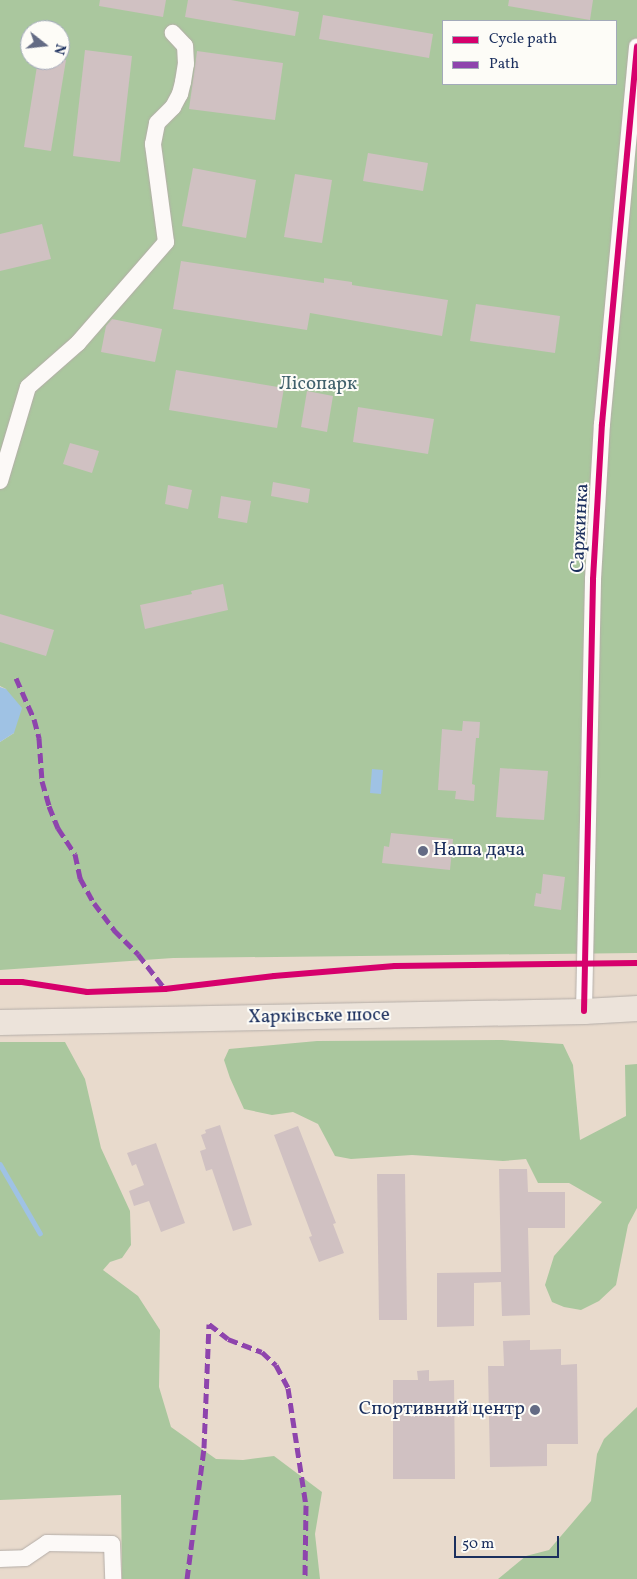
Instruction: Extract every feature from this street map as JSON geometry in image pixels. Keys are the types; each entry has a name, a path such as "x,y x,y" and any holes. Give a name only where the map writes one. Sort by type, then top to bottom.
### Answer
{"main road":[{"name":"Харківське шосе","path":"0,1022 584,1011 637,1008"}],"street":[{"path":"0,481 28,387 78,343 166,242 153,144 157,123 173,106 184,82 185,46 173,33"},
{"name":"Саржинка","path":"584,1011 593,579 602,424 637,47"},
{"path":"0,1559 25,1558 47,1543 112,1544 113,1579"}],"green space":[{"name":"Лісопарк","path":"0,0 637,0 637,953 173,958 0,970 0,742 14,733 6,689 0,686"},
{"path":"502,1040 563,1044 573,1065 580,1140 626,1116 625,1065 637,1064 637,1208 628,1225 616,1285 599,1301 581,1310 564,1307 552,1302 545,1285 554,1256 602,1202 569,1183 538,1183 526,1159 503,1161 412,1155 351,1159 335,1156 318,1124 293,1112 272,1115 244,1109 224,1060 229,1049 317,1041"},
{"path":"0,1042 65,1042 85,1079 101,1148 130,1211 131,1245 122,1258 110,1262 103,1270 138,1296 160,1330 159,1387 171,1427 216,1459 243,1460 274,1456 322,1492 315,1534 320,1579 122,1579 121,1495 0,1500"},
{"path":"637,1407 637,1579 498,1579 526,1556 549,1550 591,1501 597,1454 604,1439"}],"water":[{"path":"0,687 6,689 22,708 14,733 0,742"},
{"path":"372,769 383,770 381,794 370,793"}],"building":[{"path":"100,0 166,0 163,17 99,6"},
{"path":"188,0 231,0 299,12 295,36 185,17"},
{"path":"509,0 593,0 590,20 508,6"},
{"path":"323,15 433,34 429,58 319,39"},
{"path":"85,50 132,56 120,162 73,156"},
{"path":"197,51 283,63 275,120 189,109"},
{"path":"36,70 64,70 51,151 24,147"},
{"path":"368,153 428,163 423,191 363,181"},
{"path":"193,168 256,180 246,238 182,226"},
{"path":"295,174 332,180 322,243 284,237"},
{"path":"42,224 51,259 0,271 0,234"},
{"path":"181,261 324,283 324,278 352,282 352,285 448,300 442,336 310,313 307,330 173,309"},
{"path":"476,304 560,316 555,353 470,341"},
{"path":"112,319 162,329 155,362 101,352 106,326"},
{"path":"176,370 284,388 277,428 169,410"},
{"path":"307,391 333,396 327,432 301,427"},
{"path":"358,407 434,419 428,454 353,442"},
{"path":"70,443 99,451 92,473 63,464"},
{"path":"273,482 310,489 308,503 271,496"},
{"path":"168,485 192,490 188,509 165,504"},
{"path":"221,496 251,501 247,523 218,518"},
{"path":"223,584 228,610 145,629 140,605 192,594 191,591"},
{"path":"0,614 54,630 46,656 0,642"},
{"path":"463,721 480,722 479,738 476,738 472,784 475,785 474,801 455,799 456,791 438,790 442,729 462,731"},
{"path":"500,768 548,771 544,820 496,817"},
{"path":"391,833 453,839 450,870 382,863 384,846 389,847"},
{"path":"543,874 565,877 561,910 534,906 536,893 541,894"},
{"path":"220,1125 252,1225 233,1231 212,1169 206,1171 200,1151 206,1149 201,1135 206,1133 205,1130"},
{"path":"298,1126 336,1223 333,1224 344,1253 319,1262 309,1237 312,1236 274,1135"},
{"path":"156,1143 185,1223 161,1232 149,1201 134,1206 129,1191 144,1185 136,1164 132,1166 127,1153"},
{"path":"499,1169 527,1169 528,1192 565,1192 565,1228 528,1228 530,1315 502,1316 501,1282 474,1283 474,1326 437,1327 437,1273 501,1272"},
{"path":"377,1174 405,1174 407,1320 379,1320"},
{"path":"530,1340 530,1350 561,1349 561,1365 577,1364 578,1444 547,1444 547,1466 490,1467 488,1366 504,1366 503,1341"},
{"path":"429,1370 429,1381 454,1380 455,1479 393,1479 393,1380 418,1380 417,1371"}],"waterway":[{"path":"0,1164 40,1233"}],"marked path":[{"path":"16,678 34,719 39,738 42,781 49,806 58,828 75,854 80,878 94,903 114,930 138,954 165,989"},
{"path":"187,1579 204,1448 209,1324 228,1339 262,1352 276,1365 288,1388 306,1505 305,1579"}],"cycle path":[{"path":"584,1011 593,579 602,424 637,47"},
{"path":"0,982 22,982 87,992 165,989 274,976 395,966 637,963"}],"place":[{"name":"Наша дача","path":"423,851"},
{"name":"Спортивний центр","path":"535,1410"}]}
